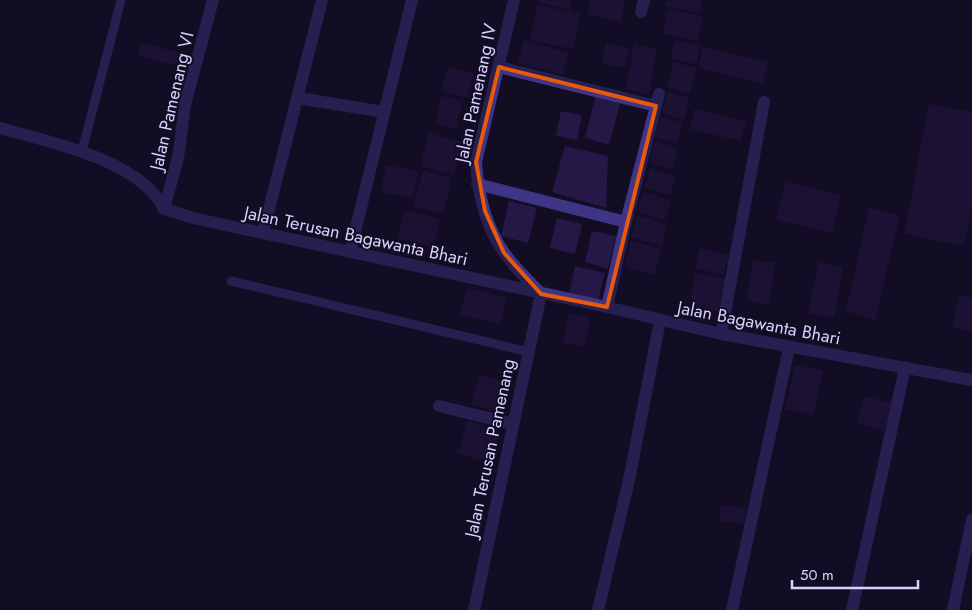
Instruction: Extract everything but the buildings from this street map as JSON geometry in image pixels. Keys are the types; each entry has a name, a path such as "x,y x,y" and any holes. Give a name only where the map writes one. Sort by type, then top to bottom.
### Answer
{"street":[{"name":"Jalan Pamenang VI","path":"164,209 178,158 185,105 214,0"},
{"path":"263,233 322,0"},
{"path":"350,252 412,0"},
{"name":"Jalan Pamenang IV","path":"514,0 476,162 478,184 485,211 504,253 541,294"},
{"path":"499,67 658,100 626,222 607,307"},
{"path":"298,98 384,112"},
{"path":"721,334 764,102"},
{"path":"0,128 82,151 137,179 158,196 164,209"},
{"path":"478,184 626,222"},
{"name":"Jalan Terusan Bagawanta Bhari","path":"164,209 193,218 541,294"},
{"name":"Jalan Bagawanta Bhari","path":"541,294 789,348 972,380"},
{"name":"Jalan Terusan Pamenang","path":"474,610 541,294"},
{"path":"598,610 629,480 660,321"},
{"path":"732,610 789,348"},
{"path":"852,610 905,368"},
{"path":"439,406 513,424"},
{"path":"953,610 972,520"}],"lane":[{"path":"82,151 121,0"},
{"path":"231,281 529,352"}],"highlighted area":[{"path":"499,67 656,106 607,307 541,294 504,253 485,211 476,162"}]}
